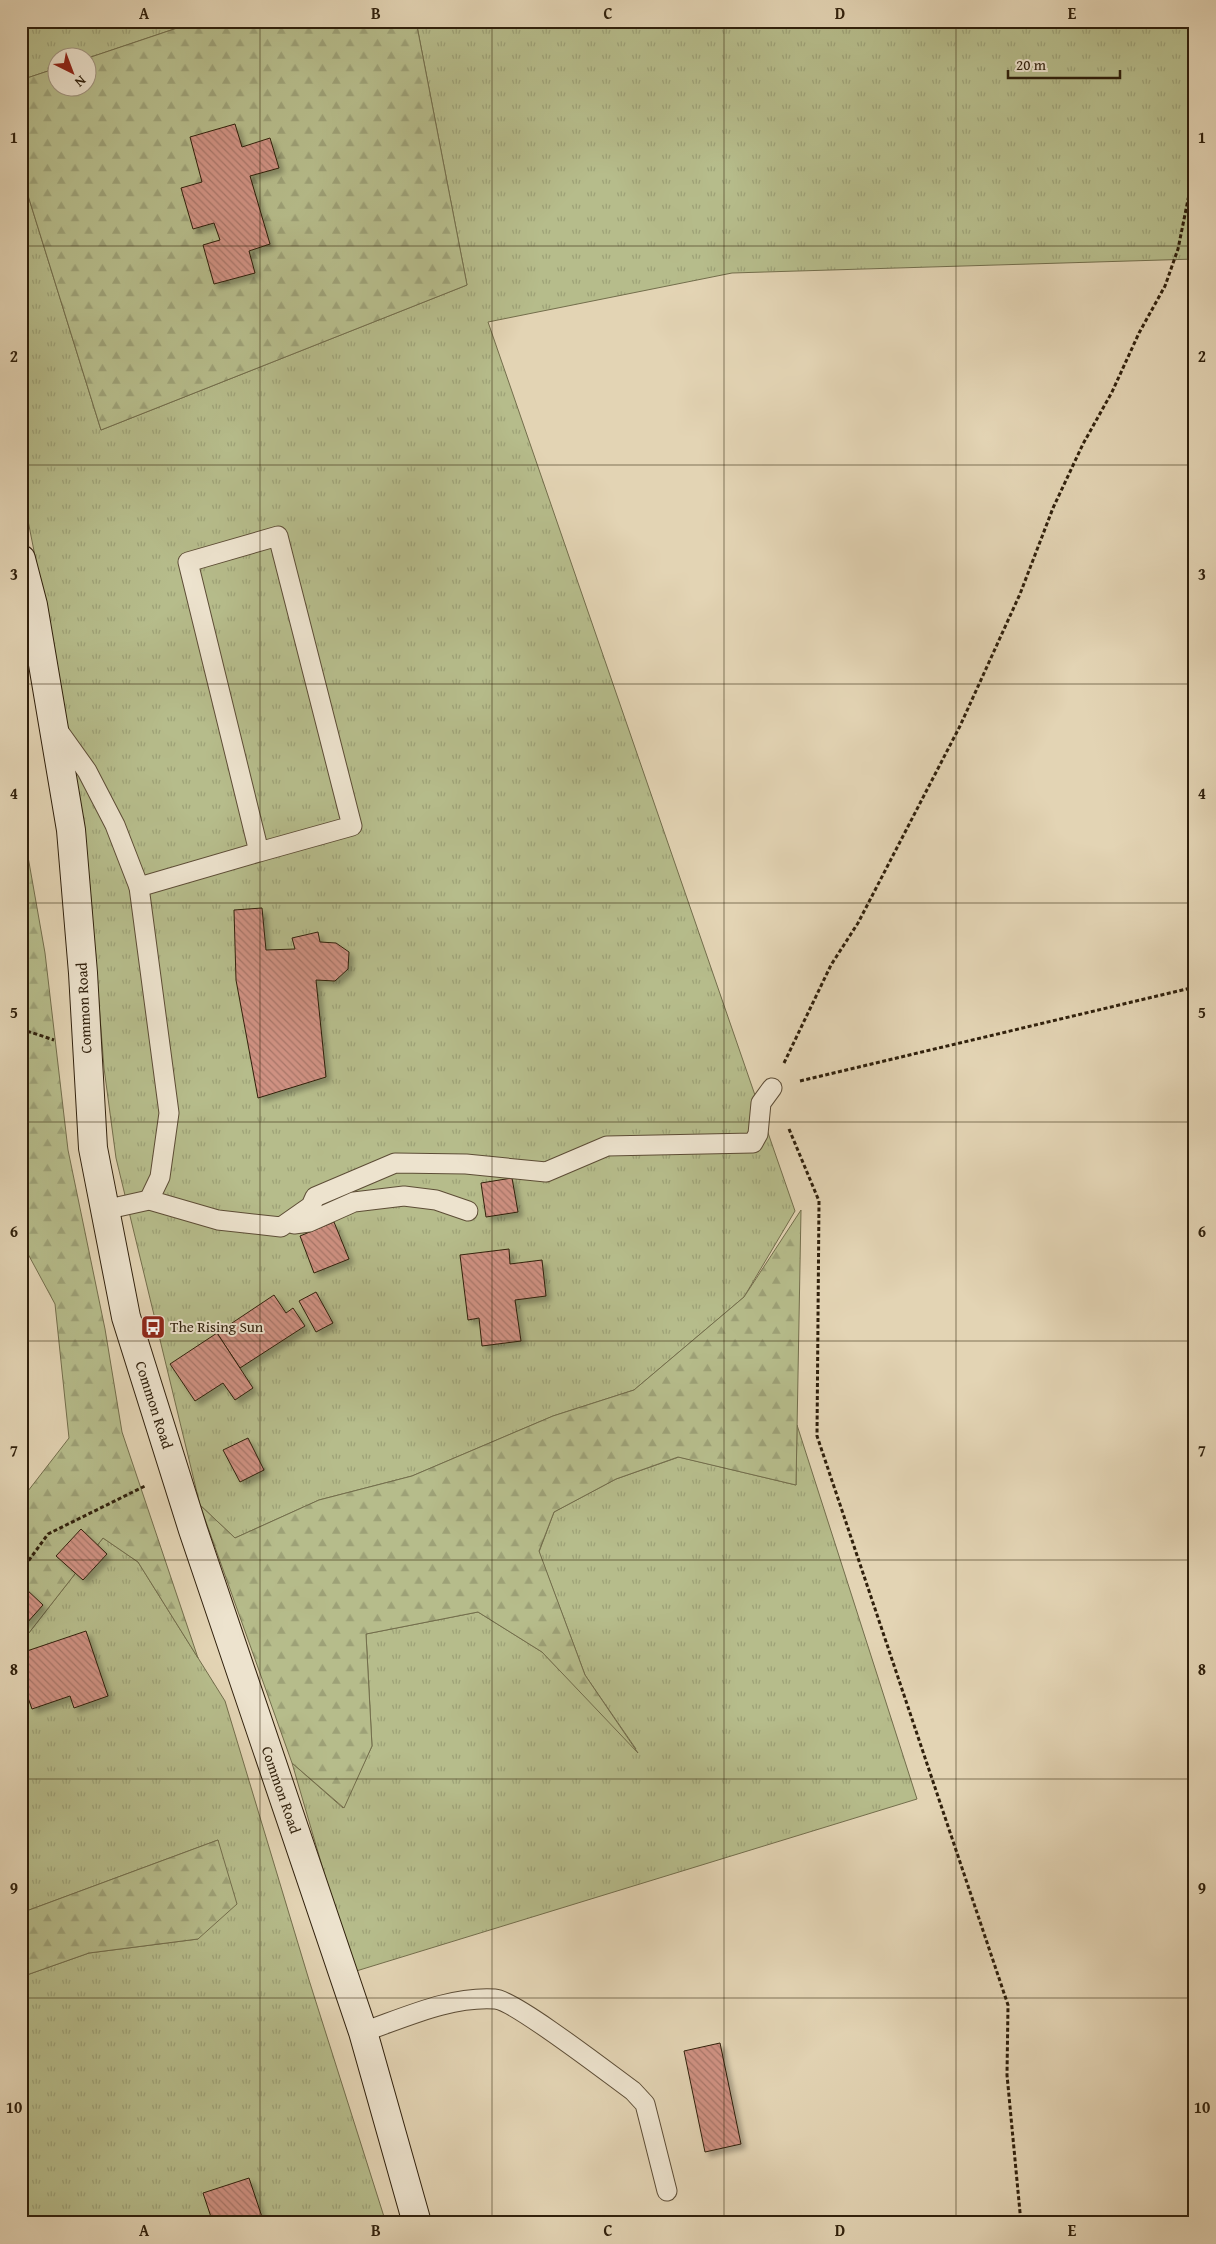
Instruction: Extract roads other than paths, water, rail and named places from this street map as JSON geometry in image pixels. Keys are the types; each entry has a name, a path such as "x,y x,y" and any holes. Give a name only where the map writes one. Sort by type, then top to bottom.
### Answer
{"street":[{"name":"Common Road","path":"21,559 33,605 70,830 83,973 93,1148 126,1317 176,1474 362,2032 417,2223"}],"lane":[{"path":"140,887 352,826 278,536 188,562 259,852"},
{"path":"53,724 87,771 115,825 140,887 169,1113 160,1177 149,1200"},
{"path":"286,1226 311,1206 315,1197 395,1164 466,1164 546,1172 607,1146 753,1143 758,1134 761,1103 772,1088"},
{"path":"104,1210 149,1200 218,1220 286,1226 309,1222 354,1202 404,1196 436,1200 468,1211"},
{"path":"362,2032 440,2006 471,2000 497,1998 520,2010 633,2091 645,2104 667,2191"}],"place":[{"name":"The Rising Sun","path":"153,1327"}]}
